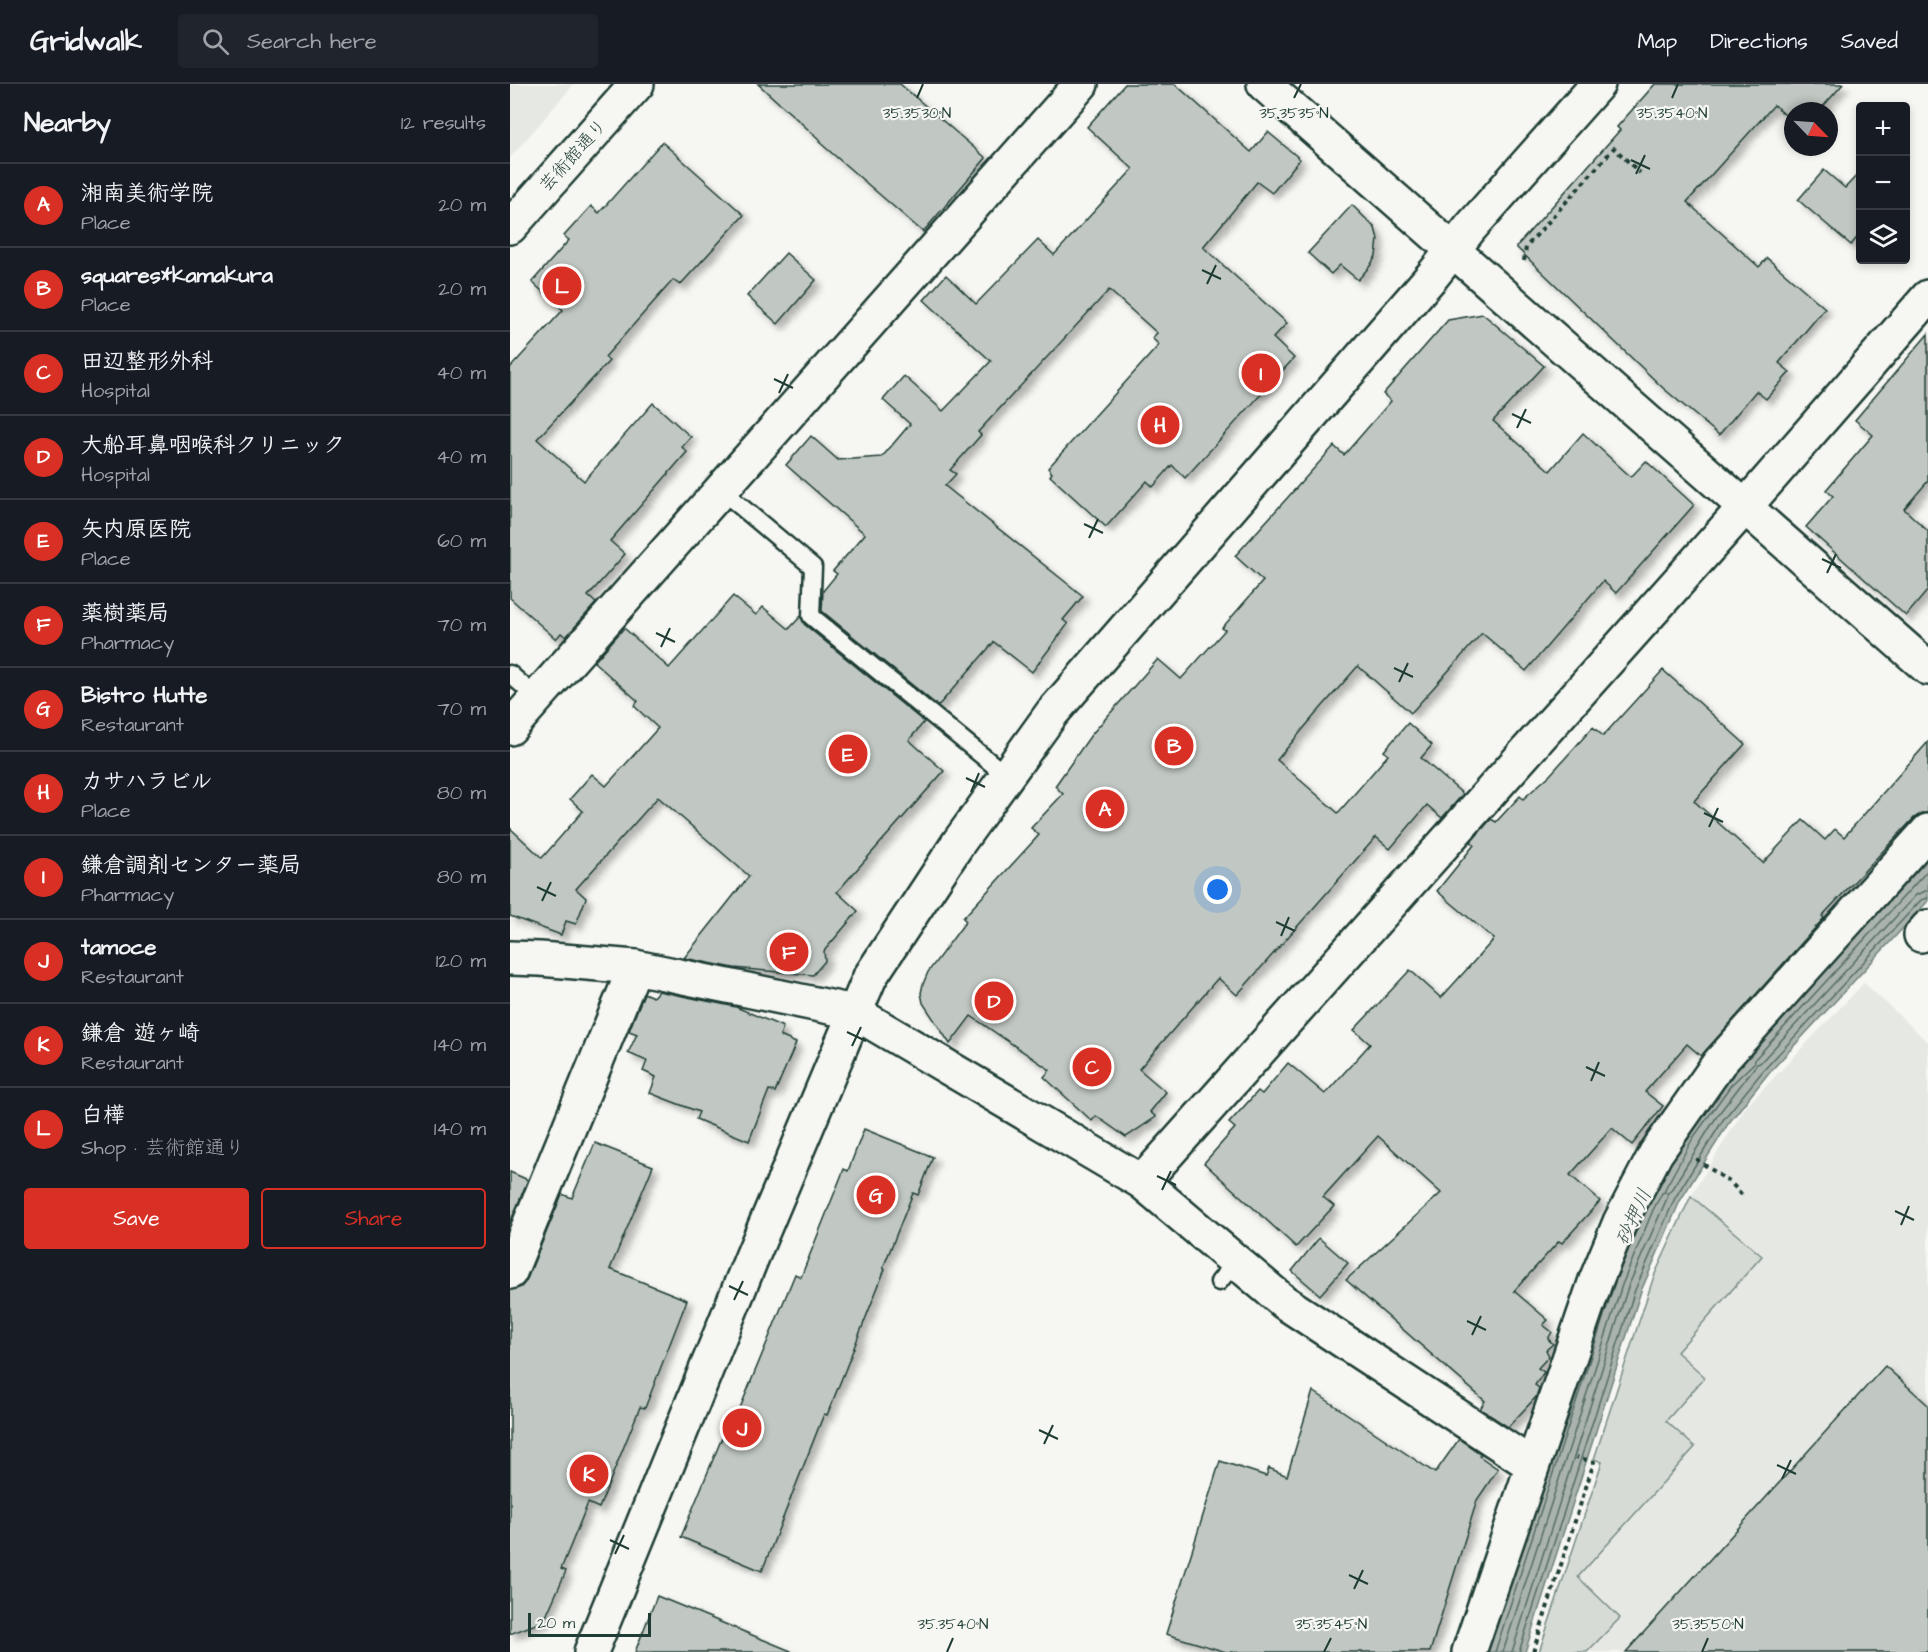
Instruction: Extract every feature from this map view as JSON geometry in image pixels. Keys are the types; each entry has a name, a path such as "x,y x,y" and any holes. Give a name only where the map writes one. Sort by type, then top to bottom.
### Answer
{"street":[{"name":"芸術館通り","path":"510,227 637,84"},
{"path":"510,728 1081,84"},
{"path":"1264,84 1928,668"},
{"path":"591,1652 870,977 958,842 1052,713 1453,251 1471,227 1598,84"},
{"path":"1142,1182 1744,508 1928,297"},
{"path":"1469,1652 1596,1280 1620,1221 1656,1153 1719,1064 1928,831"},
{"path":"510,958 635,968 854,1012 1142,1182 1228,1272 1284,1302 1532,1466"},
{"path":"510,1272 635,968"}],"lane":[{"path":"721,490 813,567 811,616 1007,776"},
{"path":"510,674 537,698"}],"path":[{"path":"1523,254 1614,148 1640,173"},
{"path":"1709,1167 1731,1183 1744,1197"},
{"path":"1533,1652 1594,1462 1590,1461"}],"shaded area":[{"path":"510,84 574,84 510,158"},
{"path":"1864,983 1928,1042 1928,1652 1539,1652 1602,1462 1594,1459 1654,1276 1691,1196 1745,1108"},
{"path":"1691,1196 1762,1256 1677,1352 1705,1377 1666,1421 1695,1447 1578,1577 1620,1618 1587,1652 1539,1652 1602,1462 1594,1459 1654,1276"}],"water":[{"name":"砂押川","path":"1928,850 1928,901 1767,1075 1728,1124 1680,1201 1641,1291 1525,1652 1488,1652 1609,1280 1681,1131"}],"building":[{"path":"758,84 900,84 986,158 923,232 819,142 821,141"},
{"path":"1125,84 1175,84 1251,152 1268,132 1300,159 1272,193 1257,182 1203,247 1287,323 1273,338 1294,358 1185,478 1172,465 1153,487 1147,481 1106,527 1050,476 1052,473 1048,468 1159,345 1152,338 1157,333 1109,290 978,432 981,435 950,470 956,474 945,486 1083,596 1063,620 1068,624 1032,672 994,642 938,706 822,611 823,591 837,574 833,571 865,534 786,465 811,436 838,460 882,457 910,424 883,400 904,376 943,411 991,361 924,300 946,275 976,304 1038,240 1054,255 1133,169 1087,127"},
{"path":"1655,84 1843,84 1827,102 1784,102 1784,114 1774,105 1687,202 1759,267 1767,258 1825,308 1779,363 1790,372 1766,399 1756,391 1719,435 1663,388 1516,247 1620,130 1617,127"},
{"path":"662,142 744,215 680,285 673,280 605,357 609,361 537,439 584,481 653,403 691,437 682,447 687,452 610,541 625,554 588,596 596,603 566,637 561,633 556,639 510,598 510,368 563,310 532,282 569,240 564,236 591,206 599,213"},
{"path":"1824,170 1845,188 1856,176 1856,239 1851,245 1798,200"},
{"path":"1352,205 1375,228 1378,239 1376,256 1358,280 1340,265 1331,274 1308,253"},
{"path":"786,253 816,280 778,324 747,296"},
{"path":"1483,314 1544,366 1493,421 1550,471 1583,433 1631,477 1646,461 1694,505 1616,593 1603,581 1526,671 1482,633 1411,713 1358,666 1314,716 1277,760 1338,813 1388,755 1384,751 1408,723 1432,745 1421,758 1463,794 1442,818 1427,805 1390,849 1376,837 1237,995 1218,978 1139,1069 1166,1092 1150,1112 1156,1117 1126,1137 1096,1116 1092,1121 1044,1077 1050,1070 971,1016 950,1044 923,1003 921,993 928,972 966,921 963,918 1039,835 1031,828 1063,794 1055,786 1091,735 1158,659 1181,679 1225,630 1222,628 1263,581 1235,556 1334,446 1344,455 1391,401 1383,394 1448,320"},
{"path":"1928,334 1928,481 1904,509 1928,531 1928,590 1906,616 1806,527 1833,496 1826,490 1873,435 1855,420"},
{"path":"733,596 756,615 763,607 789,629 801,616 804,624 924,722 909,740 944,771 837,892 858,911 824,951 825,961 813,975 734,968 684,958 749,876 658,797 576,889 586,898 576,924 566,921 561,935 510,916 510,828 542,858 583,811 570,799 592,774 606,786 658,728 634,706 638,701 594,662 624,628 669,668"},
{"path":"1663,670 1745,744 1694,801 1763,863 1803,820 1825,840 1835,829 1844,837 1928,742 1928,813 1922,813 1914,818 1822,916 1824,918 1701,1056 1687,1044 1645,1092 1663,1106 1632,1145 1612,1128 1570,1175 1600,1201 1562,1243 1559,1241 1514,1291 1548,1320 1543,1325 1552,1332 1548,1339 1553,1344 1546,1350 1549,1356 1538,1368 1544,1372 1535,1385 1539,1388 1536,1397 1508,1427 1480,1409 1485,1401 1346,1280 1441,1193 1378,1136 1323,1197 1334,1206 1296,1247 1204,1163 1235,1128 1229,1123 1258,1091 1262,1094 1288,1063 1325,1094 1370,1044 1354,1030 1410,970 1441,998 1494,939 1437,891 1474,845 1471,842 1491,819 1496,822 1520,796 1523,799 1550,775 1593,727 1603,736"},
{"path":"658,991 736,1007 783,1027 780,1036 796,1043 775,1092 769,1090 749,1141 696,1119 699,1112 650,1093 656,1077 643,1071 647,1061 628,1053 637,1034 629,1031 644,993 653,997"},
{"path":"864,1129 933,1157 918,1195 913,1193 844,1373 827,1415 824,1414 762,1571 681,1537 733,1411 738,1413 795,1274 801,1277 844,1169 848,1171"},
{"path":"595,1143 653,1166 610,1269 687,1300 645,1408 640,1407 599,1508 588,1503 561,1569 566,1571 544,1621 510,1634 510,1290 521,1287 527,1279 562,1194 572,1198"},
{"path":"510,1172 528,1180 510,1223"},
{"path":"1319,1238 1348,1263 1320,1295 1292,1271"},
{"path":"1885,1366 1928,1405 1928,1652 1626,1652"},
{"path":"1313,1391 1435,1473 1459,1439 1498,1469 1477,1500 1430,1652 1226,1652 1166,1634 1220,1461 1266,1476 1269,1468 1287,1476"},
{"path":"657,1596 791,1651 791,1652 635,1652"}],"place":[{"name":"白樺","path":"562,286"},
{"name":"鎌倉調剤センター薬局","path":"1261,373"},
{"name":"カサハラビル","path":"1160,425"},
{"name":"squares*kamakura","path":"1174,746"},
{"name":"矢内原医院","path":"848,754"},
{"name":"湘南美術学院","path":"1105,809"},
{"name":"薬樹薬局","path":"789,952"},
{"name":"大船耳鼻咽喉科クリニック","path":"994,1001"},
{"name":"田辺整形外科","path":"1092,1067"},
{"name":"Bistro Hutte","path":"876,1195"},
{"name":"tamoce","path":"742,1428"},
{"name":"鎌倉 遊ヶ崎","path":"589,1474"}]}
